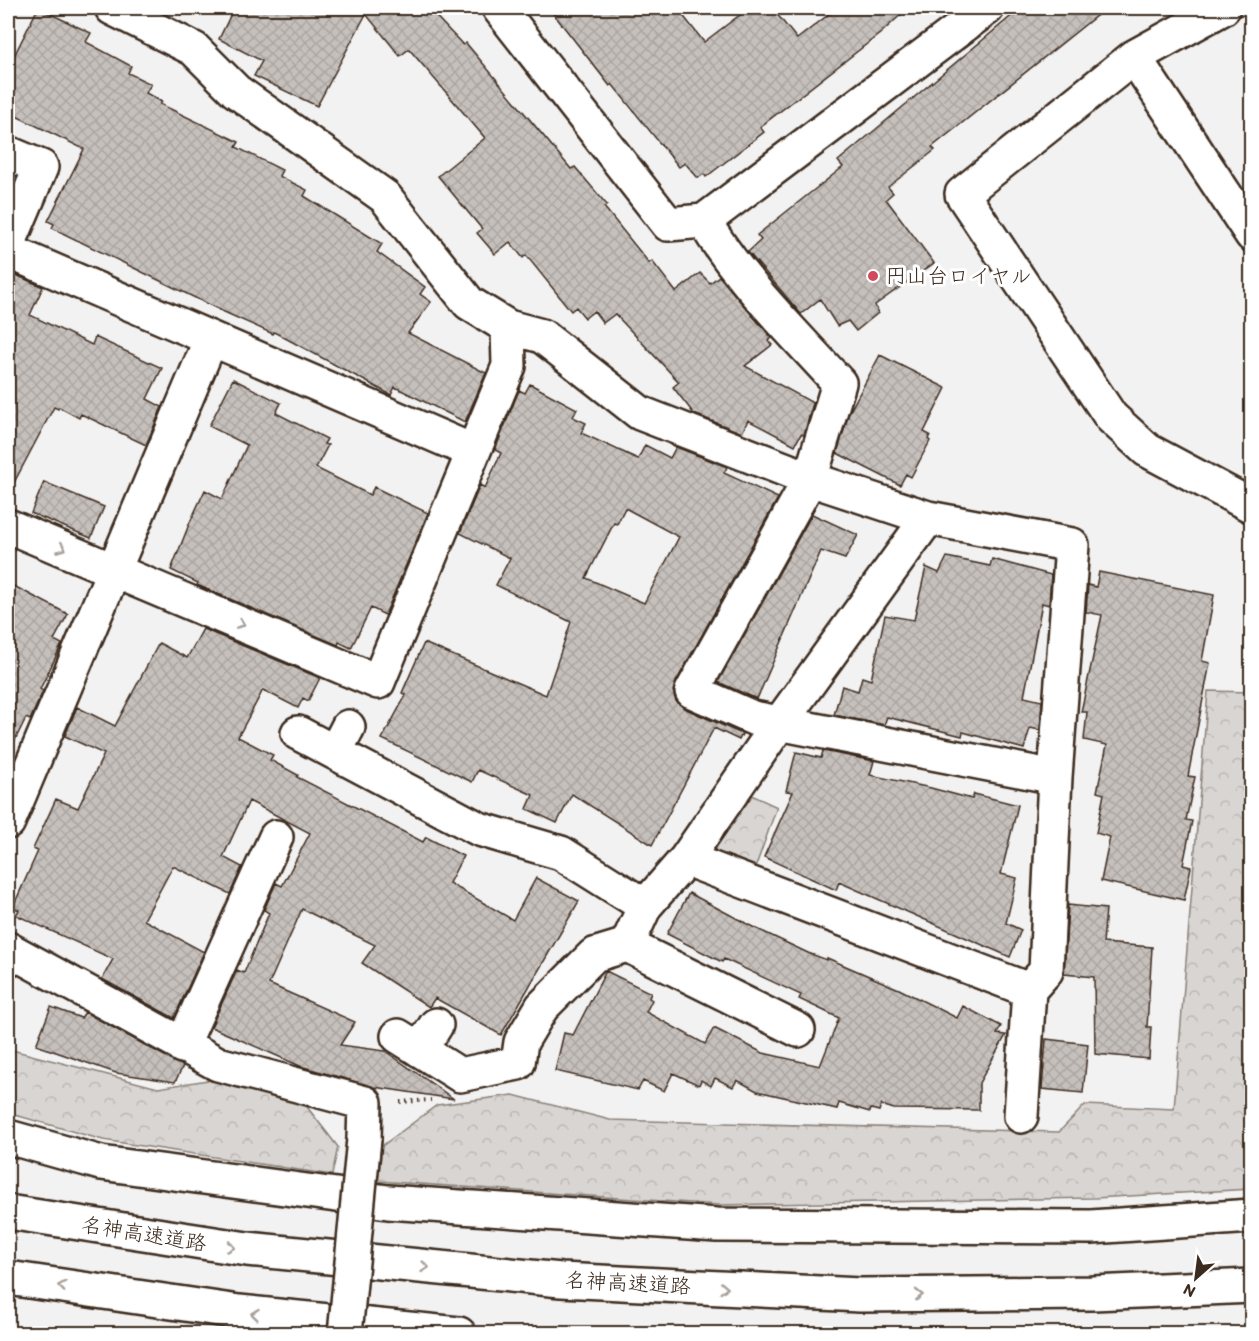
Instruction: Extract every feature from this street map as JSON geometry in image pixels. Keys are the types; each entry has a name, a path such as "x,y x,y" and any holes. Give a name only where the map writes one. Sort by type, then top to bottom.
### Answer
{"main road":[{"path":"112,8 194,49 236,91 385,197 469,303 508,327 542,336 640,413 810,479 928,518 1072,545 1055,777 1046,971 1029,990 1021,1116"},
{"path":"499,8 668,224 704,221 987,8"},
{"path":"1223,8 1134,57 962,194 1111,417 1147,450 1251,506"},
{"path":"1134,57 1251,235"},
{"path":"8,153 41,167 8,245"},
{"path":"704,221 718,244 764,300 839,383 810,479 692,691 753,718 1055,777"},
{"path":"8,251 472,451"},
{"path":"8,526 378,682 509,366 508,327"},
{"path":"8,822 211,339"},
{"path":"627,945 645,906 686,859 779,724 928,518"},
{"path":"298,733 341,740 479,829 561,853 645,906"},
{"path":"182,1046 276,837"},
{"path":"686,859 1029,990"},
{"path":"418,1037 460,1075 518,1063 521,1042 542,1007 594,954 627,945 798,1030"},
{"path":"8,949 182,1046 219,1064 365,1103 364,1138 345,1334"},
{"path":"8,1137 101,1163 388,1202 717,1225 1091,1227 1251,1216"},
{"name":"名神高速道路","path":"8,1212 247,1249 561,1280 860,1295 1093,1293 1251,1286"},
{"path":"8,1278 239,1312 459,1334"}],"green space":[{"path":"1208,691 1251,692 1252,992 1246,1079 1251,1080 1251,1189 1095,1198 719,1205 378,1181 382,1146 437,1105 513,1095 610,1120 1059,1132 1085,1105 1174,1109"},
{"path":"747,793 777,807 753,874 719,860 713,845"},
{"path":"8,1049 158,1088 208,1080 304,1103 338,1147 332,1175 103,1140 8,1113"}],"building":[{"path":"38,8 91,33 86,42 131,66 128,73 151,84 146,93 162,102 160,104 239,142 236,147 282,170 279,176 307,190 304,196 382,244 377,252 425,287 420,294 431,302 408,333 486,373 465,422 395,387 391,395 274,332 273,334 222,311 52,228 54,224 48,221 84,149 8,112 8,68"},
{"path":"234,8 428,8 463,45 466,43 571,169 575,167 607,205 604,207 649,263 652,261 676,292 700,273 710,283 719,276 772,338 768,341 772,345 745,366 813,403 804,435 801,434 795,445 748,420 742,433 694,414 673,387 679,382 615,314 603,323 594,311 585,318 576,307 571,311 526,255 523,258 510,242 495,254 477,233 482,229 438,176 485,138 409,49 400,56 366,14 317,106 254,76 262,61 219,39"},
{"path":"549,8 677,8 704,42 749,8 772,8 797,39 837,8 908,8 881,33 760,127 764,132 706,177 704,174 698,178 685,163 679,167 612,84 610,86"},
{"path":"1021,8 1106,8 932,147 935,150 888,187 893,193 886,199 934,263 875,305 878,313 856,331 848,321 837,326 820,299 801,314 748,252 761,240 757,235 843,167 838,161"},
{"path":"16,275 43,287 30,315 92,345 95,337 162,368 147,399 162,407 146,445 81,414 79,418 59,407 58,409 54,407 8,494 8,293"},
{"path":"880,355 946,388 924,432 930,435 928,439 930,441 911,477 906,474 900,485 837,453 849,413"},
{"path":"233,379 281,403 276,413 327,439 324,444 328,445 316,468 370,495 374,487 428,513 385,615 371,608 351,648 339,642 338,645 197,585 198,583 171,570 205,490 222,499 247,445 209,426"},
{"path":"530,384 577,409 573,417 586,423 581,433 638,459 645,445 670,458 676,447 727,467 724,473 778,498 673,691 676,701 684,708 742,734 739,740 714,728 652,845 572,794 557,823 527,809 533,795 478,770 472,782 382,739 406,695 402,693 424,643 546,695 571,622 496,585 510,558 460,533 480,485 485,488 501,453 495,450 519,390 525,393","holes":["625,508 679,537 644,603 586,578 614,523 617,524"]},
{"path":"44,482 104,507 91,538 31,513"},
{"path":"812,514 858,535 845,559 821,551 757,699 718,682"},
{"path":"947,557 990,566 992,559 1051,575 1049,605 1042,603 1024,697 1042,701 1040,730 1030,728 1024,749 963,732 962,736 887,717 884,725 834,715 842,686 858,691 862,677 871,680 885,615 914,620 926,567 939,573"},
{"path":"1099,572 1214,595 1202,661 1210,663 1188,776 1195,777 1186,820 1192,821 1183,865 1191,867 1184,900 1101,881 1110,837 1096,833 1104,794 1097,792 1107,745 1084,740 1087,712 1081,712 1102,615 1086,612 1088,585 1096,587"},
{"path":"8,583 68,614 54,640 62,644 40,689 43,691 30,720 26,718 8,754"},
{"path":"203,629 320,678 308,701 303,698 298,708 263,690 238,737 273,755 270,760 298,775 297,777 423,842 426,837 463,856 449,883 513,920 536,878 579,901 501,1035 435,998 429,1007 362,963 375,945 302,909 269,984 355,1022 340,1045 385,1051 454,1099 374,1087 300,1066 211,1027 237,970 244,973 269,913 264,910 276,883 282,886 310,833 249,801 223,857 242,867 230,894 173,866 144,920 204,952 174,1018 102,979 113,959 16,915 19,910 13,907 38,851 33,849 56,799 78,808 104,754 65,736 77,707 115,726 159,643 187,658"},
{"path":"823,751 874,761 870,775 972,799 974,794 1018,805 1001,874 1017,878 1006,923 1021,930 1010,957 839,882 836,890 764,857 793,792 786,791 796,752 821,758"},
{"path":"689,893 808,953 827,960 827,958 899,989 957,1018 963,1006 1001,1026 997,1034 1006,1035 979,1083 979,1110 894,1109 881,1105 879,1111 871,1109 870,1112 839,1103 837,1109 757,1091 737,1080 733,1087 715,1078 711,1086 701,1080 699,1085 673,1073 664,1091 643,1081 638,1090 555,1071 564,1033 573,1035 606,971 651,993 649,998 652,1000 646,1012 705,1044 714,1028 763,1053 820,1066 839,1018 799,999 801,995 724,959 722,962 667,934"},
{"path":"1068,905 1106,909 1103,943 1152,947 1147,1027 1151,1027 1149,1059 1095,1054 1094,977 1064,974"},
{"path":"51,1007 81,1018 85,1012 183,1066 175,1082 116,1073 36,1045"},
{"path":"1046,1039 1088,1044 1083,1093 1042,1089"}],"place":[{"name":"円山台ロイヤル","path":"873,276"}]}
